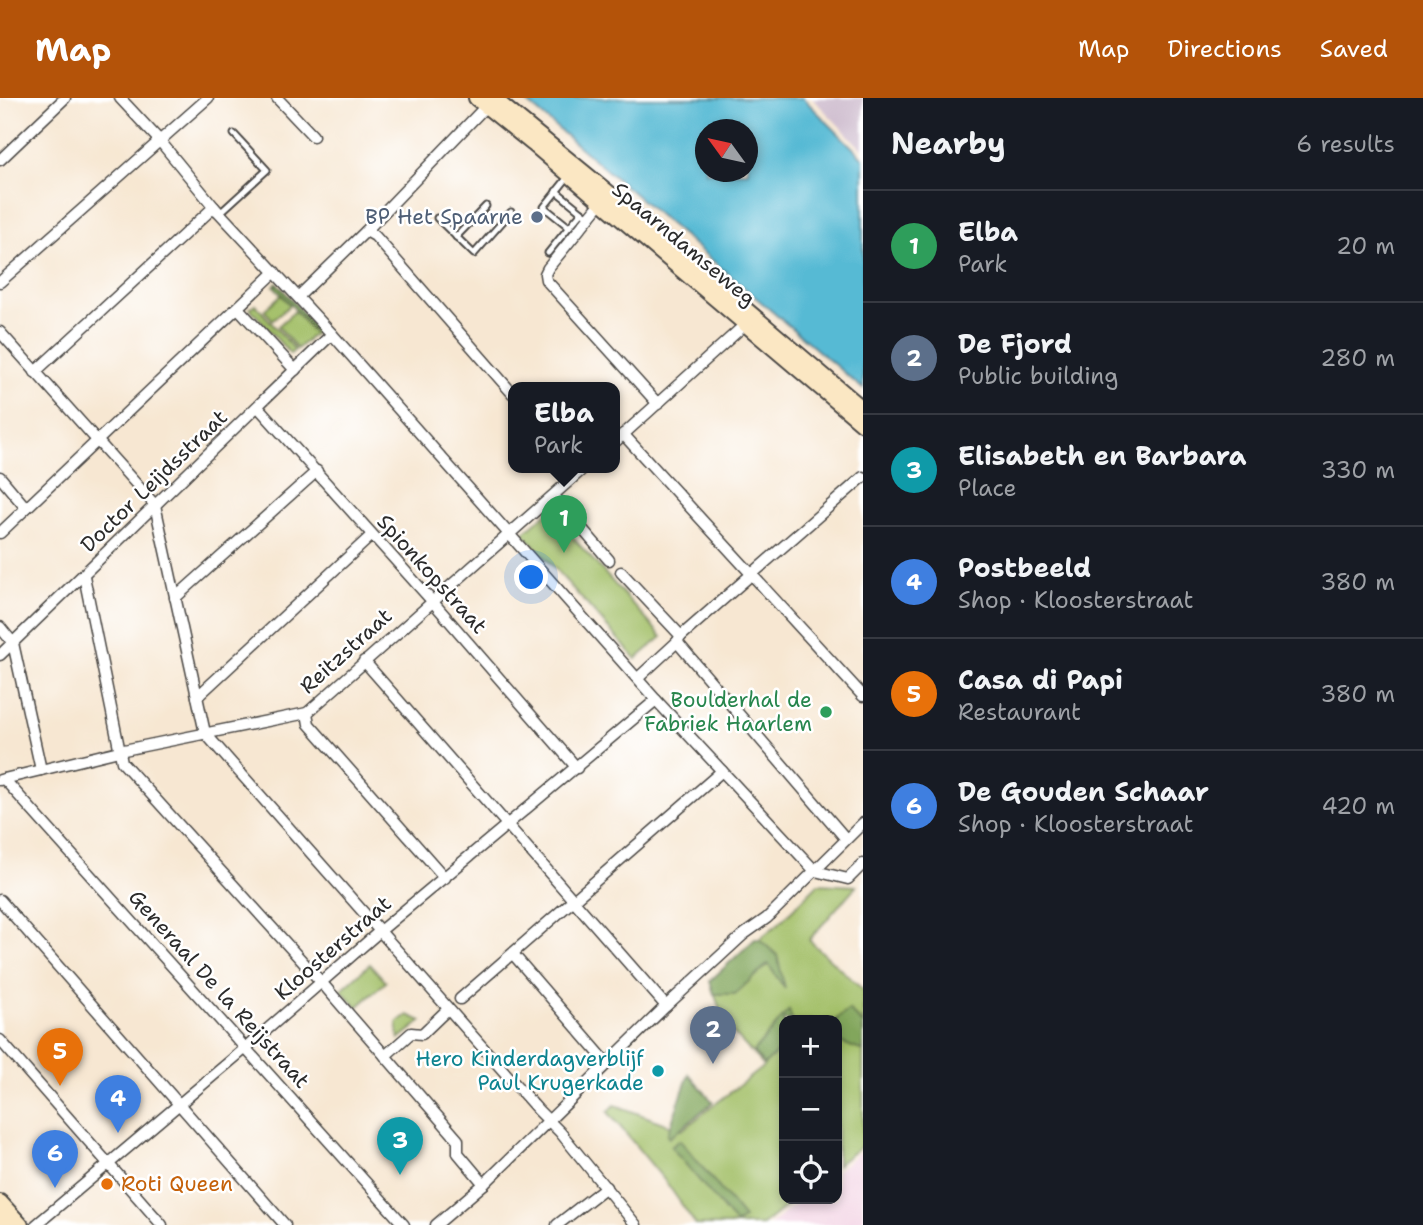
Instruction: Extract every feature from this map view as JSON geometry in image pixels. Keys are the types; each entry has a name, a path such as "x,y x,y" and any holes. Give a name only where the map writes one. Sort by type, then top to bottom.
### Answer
{"main road":[{"name":"Spaarndamseweg","path":"489,100 750,320 863,410"},
{"name":"Spaarndamseweg","path":"750,320 863,424"},
{"path":"0,1202 21,1225"},
{"path":"0,1217 6,1225"}],"street":[{"path":"0,160 65,98"},
{"path":"120,98 656,700 815,871 848,879 863,864"},
{"path":"0,282 208,98"},
{"path":"277,98 313,136"},
{"path":"299,296 410,192 489,100"},
{"path":"605,197 585,215 548,268 546,281 659,404"},
{"path":"35,372 217,210"},
{"path":"366,231 375,236 508,388"},
{"path":"0,533 275,272"},
{"path":"238,308 295,370"},
{"path":"620,438 750,320"},
{"path":"0,332 155,505 205,733 606,1187 636,1225"},
{"name":"Doctor Leijdsstraat","path":"0,655 332,334"},
{"name":"Spionkopstraat","path":"258,407 577,768"},
{"path":"624,434 863,696"},
{"path":"176,598 317,471"},
{"name":"Reitzstraat","path":"2,779 119,751 307,713 507,534 554,496 576,473"},
{"path":"0,477 26,508"},
{"path":"638,678 863,477"},
{"path":"554,496 609,560"},
{"path":"197,697 371,536"},
{"path":"621,572 846,839"},
{"path":"84,576 121,762 385,1056 457,1140 458,1153 484,1184"},
{"path":"0,627 13,643 41,770"},
{"path":"364,661 666,1006"},
{"name":"Kloosterstraat","path":"36,1225 656,700"},
{"path":"307,713 309,724 445,878"},
{"path":"460,999 722,771"},
{"name":"Generaal De la Reijstraat","path":"2,779 247,1047 404,1225"},
{"path":"436,1225 484,1184 666,1006 743,935 767,918 863,823"},
{"path":"0,900 285,1225"},
{"path":"513,954 608,1064"},
{"path":"385,1056 411,1033 422,1034 448,1009"},
{"path":"0,1040 162,1225"},
{"path":"557,1225 606,1187"}],"lane":[{"path":"217,210 267,170 234,134"},
{"path":"569,228 544,207 573,170"},
{"path":"548,253 569,228 585,215 556,191"},
{"path":"456,237 486,206"},
{"path":"437,218 474,254 511,212"}],"shaded area":[{"path":"812,98 863,98 863,150"},
{"path":"862,1150 863,1225 770,1225 796,1204 842,1204 842,1167"}],"green space":[{"path":"277,283 318,330 316,333 274,286"},
{"path":"281,295 290,305 273,320 264,310"},
{"path":"255,304 295,350 290,354 250,308"},
{"path":"295,311 314,334 297,349 278,326"},
{"path":"549,511 662,637 636,659 523,533"},
{"path":"818,884 856,886 809,940 863,990 863,1145 842,1161 842,1015 779,1015 779,1204 789,1204 762,1225 696,1225 666,1182 608,1112 615,1105 682,1130 764,1066 725,1024 710,981 756,939 778,924"},
{"path":"755,939 759,939 777,955 785,989 768,964 735,994 714,994 710,981"},
{"path":"370,964 386,982 357,1007 341,990"},
{"path":"849,1010 863,1024 863,1051 842,1043 842,1015"},
{"path":"408,1015 422,1021 399,1039 397,1023"},
{"path":"779,1022 779,1051 764,1065 753,1052"},
{"path":"689,1074 713,1102 669,1138 667,1136"},
{"path":"680,1140 744,1218 736,1224 671,1147"}],"water":[{"path":"522,98 803,98 863,158 863,389"}],"place":[{"name":"BP Het Spaarne","path":"537,217"},
{"name":"Elba","path":"564,553"},
{"name":"Boulderhal de Fabriek Haarlem","path":"826,712"},
{"name":"De Fjord","path":"713,1064"},
{"name":"Hero Kinderdagverblijf Paul Krugerkade","path":"658,1071"},
{"name":"Casa di Papi","path":"60,1086"},
{"name":"Postbeeld","path":"118,1133"},
{"name":"Elisabeth en Barbara","path":"400,1175"},
{"name":"Roti Queen","path":"107,1184"},
{"name":"De Gouden Schaar","path":"55,1188"}]}
